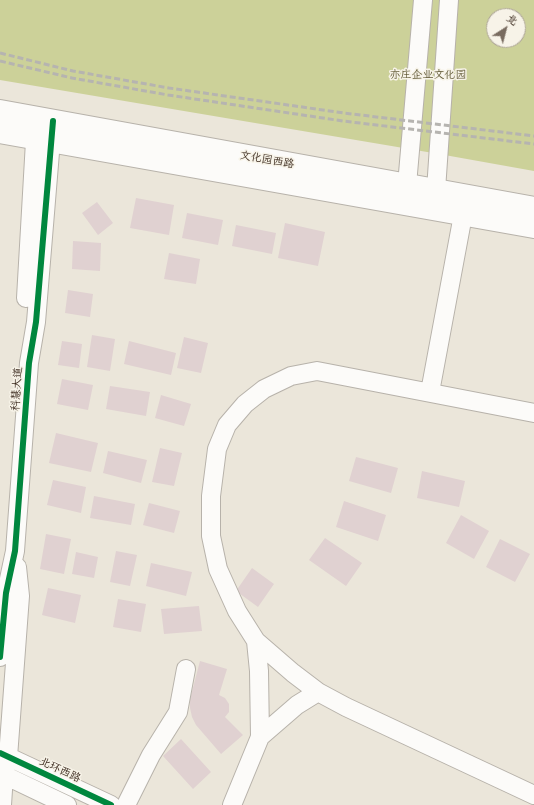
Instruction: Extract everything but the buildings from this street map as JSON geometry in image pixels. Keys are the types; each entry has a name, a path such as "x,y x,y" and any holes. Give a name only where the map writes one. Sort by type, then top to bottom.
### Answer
{"main road":[{"name":"文化园西路","path":"0,112 44,130 534,227"},
{"name":"文化园西路","path":"0,132 44,130 407,185 534,208"}],"street":[{"path":"407,185 423,0"},
{"path":"436,190 450,0"},
{"name":"科慧大道","path":"0,657 6,593 15,551 29,363 25,323 44,130"},
{"path":"430,392 463,214"},
{"path":"534,413 430,392 317,372 291,376 264,389 245,404 227,425 217,449 211,496 211,536 218,569 237,611 256,641 293,673 318,692 346,707 534,796"},
{"name":"科慧大道","path":"2,805 2,765 20,596 15,551"},
{"path":"232,805 260,737 259,671 256,641"},
{"path":"126,805 150,755 178,712 186,669"},
{"path":"260,737 291,710 318,692"},
{"path":"2,765 67,805"},
{"name":"北环西路","path":"2,765 111,805"}],"green space":[{"name":"亦庄企业文化园","path":"0,0 534,0 534,171 0,80"}],"railway":[{"path":"0,53 73,71 169,88 344,113 534,136"},
{"path":"0,61 72,78 168,95 343,121 534,144"}],"cycle path":[{"path":"0,657 6,593 15,551 29,363 36,322 53,121"},
{"path":"0,753 111,805"}]}
